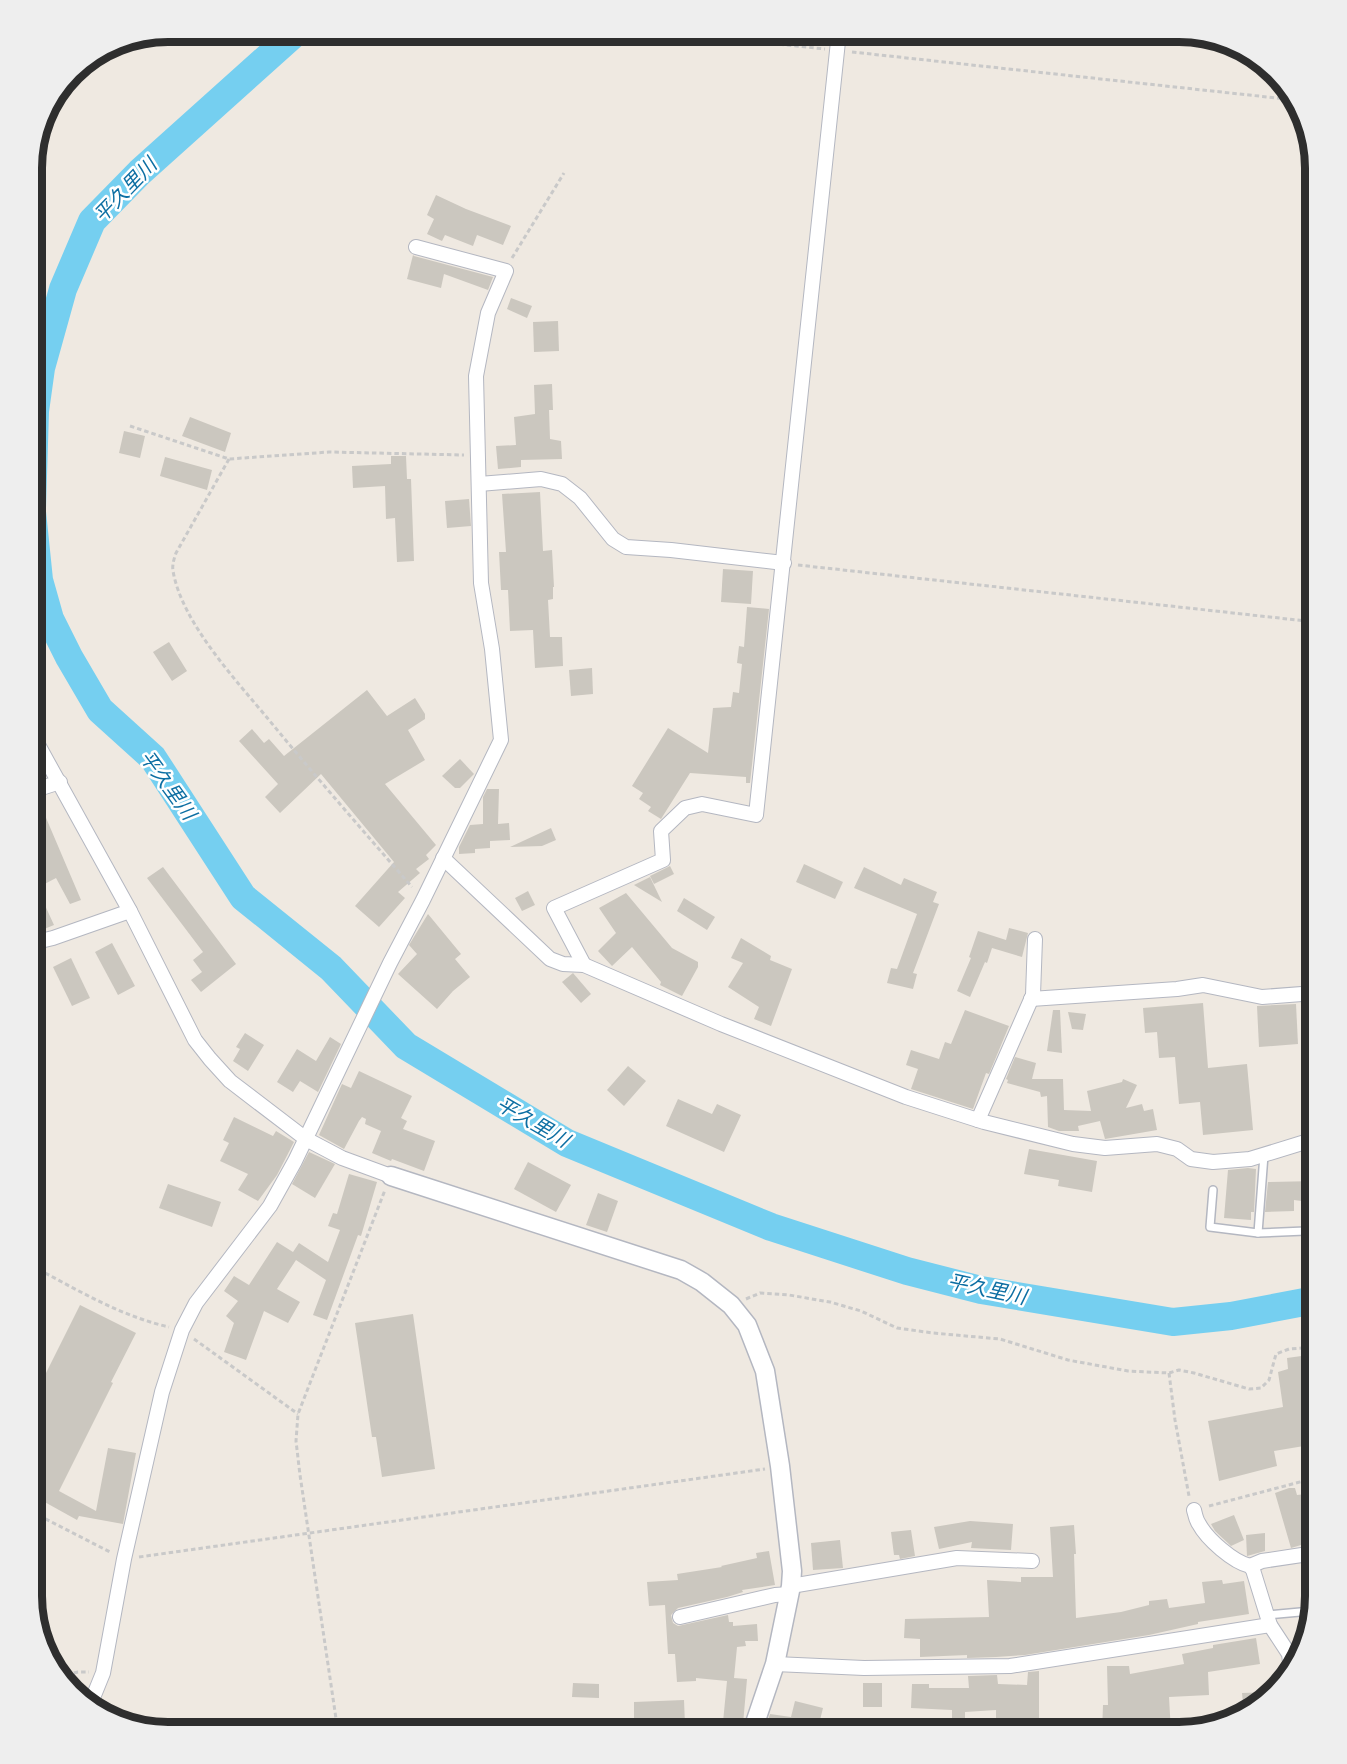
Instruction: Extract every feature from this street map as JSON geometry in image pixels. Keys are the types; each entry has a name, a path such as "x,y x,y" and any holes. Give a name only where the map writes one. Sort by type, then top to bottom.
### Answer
{"street":[{"path":"584,965 554,908 663,860 661,831 685,808 702,804 756,815 838,42"},
{"path":"93,1697 103,1673 124,1559 162,1392 182,1330 196,1303 270,1206 306,1139 390,963 501,740 492,649 481,583 477,376 488,313 506,271 416,247"},
{"path":"479,484 541,479 562,484 580,498 613,539 626,547 784,563"},
{"path":"42,751 130,912 200,1047 230,1081 306,1139 342,1158 681,1270 702,1282 731,1305 747,1325 765,1371 780,1466 792,1571 791,1590 775,1664 755,1722"},
{"path":"42,788 60,782"},
{"path":"443,858 550,959 562,964 584,965 721,1024 906,1097 978,1120 1073,1144 1105,1148 1157,1144 1177,1149 1191,1159 1214,1162 1250,1159 1305,1142"},
{"path":"42,941 130,912"},
{"path":"978,1120 1033,995 1035,939"},
{"path":"1031,999 1177,989 1203,985 1262,997 1305,994"},
{"path":"1194,1510 1199,1524 1210,1538 1238,1563 1250,1566 1262,1561 1305,1555"},
{"path":"680,1617 791,1590 957,1558 1032,1561"},
{"path":"1250,1566 1269,1620 1289,1656"},
{"path":"775,1664 864,1668 1010,1666 1110,1652 1269,1620"}],"lane":[{"path":"1258,1233 1264,1155"},
{"path":"1213,1190 1210,1227 1258,1233 1305,1231"},
{"path":"1269,1620 1304,1613"}],"path":[{"path":"754,42 1284,99"},
{"path":"506,271 518,246 564,173"},
{"path":"130,426 229,459 329,452 477,456"},
{"path":"229,459 176,553 172,569 182,599 219,659 314,775 423,900"},
{"path":"784,563 1305,621"},
{"path":"336,1722 296,1441 298,1414 391,1176"},
{"path":"42,1271 104,1304 150,1323 182,1330 298,1414"},
{"path":"731,1305 760,1293 789,1295 830,1302 861,1311 897,1328 933,1334 999,1339 1068,1360 1128,1371 1169,1373 1179,1370 1249,1389 1261,1388 1269,1380 1276,1354 1289,1349 1305,1348"},
{"path":"1169,1373 1174,1420 1187,1488 1194,1510 1305,1481"},
{"path":"42,1517 124,1559 780,1466"},
{"path":"69,1673 78,1671 103,1673"}],"building":[{"path":"436,195 511,226 503,245 477,235 473,246 445,235 442,241 427,234 434,219 427,215"},
{"path":"413,255 493,277 488,290 444,274 441,288 407,279"},
{"path":"511,298 532,306 527,318 507,309"},
{"path":"558,321 559,351 534,352 533,322"},
{"path":"552,384 553,410 549,410 550,439 561,441 562,459 521,460 521,467 498,469 496,446 516,445 514,417 535,414 534,385"},
{"path":"190,417 231,433 225,452 182,436"},
{"path":"124,431 145,436 140,458 119,453"},
{"path":"391,456 406,456 407,479 411,479 414,561 397,562 395,518 386,519 385,486 353,488 352,466 391,464"},
{"path":"165,457 212,470 207,490 160,476"},
{"path":"540,492 543,551 552,550 554,587 553,599 548,600 550,637 562,637 563,666 535,668 533,630 510,631 508,590 501,590 499,552 506,552 502,494"},
{"path":"469,499 471,526 447,528 445,501"},
{"path":"723,569 753,571 751,604 721,602"},
{"path":"747,607 769,609 750,783 746,783 746,777 690,773 661,819 648,811 651,807 639,799 643,793 632,786 668,728 708,753 713,708 731,707 733,692 739,693 742,664 737,663 739,646 744,647"},
{"path":"169,642 187,671 172,681 153,652"},
{"path":"592,668 593,694 571,696 569,670"},
{"path":"367,690 387,716 415,698 425,714 425,719 408,730 425,760 385,784 436,845 426,855 429,859 416,869 420,873 398,892 405,898 379,927 355,906 394,862 321,774 280,813 265,797 278,784 239,741 252,729 264,743 269,739 284,756"},
{"path":"460,759 474,774 460,788 455,788 442,776"},
{"path":"487,789 499,789 498,824 509,823 510,840 490,841 490,848 475,849 475,853 459,854 459,847 470,825 483,824 483,797"},
{"path":"42,808 81,900 70,904 56,878 42,885"},
{"path":"551,828 556,840 542,846 510,847"},
{"path":"804,864 843,882 835,899 796,882"},
{"path":"670,866 674,874 654,884 650,876"},
{"path":"163,867 236,964 201,992 191,980 202,972 193,960 203,952 147,878"},
{"path":"864,867 901,885 904,878 937,892 933,902 939,904 913,973 917,974 913,989 887,983 891,968 897,969 917,914 854,888"},
{"path":"650,877 662,902 634,885"},
{"path":"528,891 535,905 522,911 515,898"},
{"path":"626,893 672,948 698,962 698,967 682,996 660,985 661,982 632,947 612,966 598,951 616,933 599,908"},
{"path":"684,898 715,917 707,930 677,911"},
{"path":"42,899 54,925 42,930"},
{"path":"428,914 461,954 455,959 470,977 437,1009 398,974 417,954 409,945"},
{"path":"1009,928 1028,933 1022,957 992,948 970,997 957,991 971,958 969,957 978,931 1006,940"},
{"path":"741,938 771,956 770,960 792,969 771,1026 754,1019 759,1007 728,987 743,963 731,958"},
{"path":"112,943 135,986 118,995 95,952"},
{"path":"71,958 90,998 72,1006 53,967"},
{"path":"573,973 591,994 581,1003 562,982"},
{"path":"1203,1003 1208,1068 1247,1064 1253,1130 1203,1135 1200,1102 1179,1104 1175,1057 1159,1058 1157,1032 1145,1033 1143,1008"},
{"path":"1296,1004 1298,1044 1259,1047 1257,1006"},
{"path":"965,1010 1009,1026 989,1074 986,1073 973,1109 911,1089 918,1069 906,1065 911,1050 939,1059 945,1042 951,1044"},
{"path":"1053,1010 1060,1010 1062,1053 1047,1051"},
{"path":"1068,1012 1086,1014 1083,1030 1072,1029"},
{"path":"245,1033 264,1045 248,1071 233,1061 240,1049 236,1047"},
{"path":"330,1037 341,1044 318,1092 300,1081 293,1092 277,1082 297,1049 316,1061"},
{"path":"1015,1057 1036,1063 1032,1079 1063,1079 1064,1110 1091,1111 1087,1091 1122,1082 1123,1079 1137,1085 1126,1108 1142,1104 1144,1111 1153,1109 1157,1130 1105,1139 1100,1121 1078,1126 1079,1131 1059,1131 1048,1127 1047,1096 1041,1097 1040,1092 1007,1083 1006,1079"},
{"path":"628,1066 646,1081 624,1106 607,1090"},
{"path":"359,1071 412,1096 401,1118 407,1121 403,1129 435,1141 424,1171 372,1153 381,1131 365,1124 366,1119 362,1117 344,1149 319,1135 342,1084 351,1088"},
{"path":"678,1099 712,1114 717,1104 741,1115 724,1152 666,1126"},
{"path":"234,1117 273,1136 276,1131 294,1142 277,1175 258,1201 238,1190 248,1174 220,1161 229,1143 223,1140"},
{"path":"1029,1149 1097,1161 1092,1192 1058,1186 1059,1180 1024,1174"},
{"path":"309,1152 335,1164 315,1198 292,1184"},
{"path":"528,1162 571,1185 556,1212 514,1189"},
{"path":"1256,1169 1254,1212 1251,1212 1251,1220 1224,1218 1228,1170"},
{"path":"349,1174 377,1182 361,1236 358,1235 327,1320 313,1315 326,1280 296,1260 277,1289 300,1302 288,1323 264,1311 246,1360 224,1352 234,1323 226,1316 238,1301 224,1291 234,1276 249,1285 277,1242 293,1252 299,1243 328,1262 340,1230 328,1226 333,1213 337,1214"},
{"path":"1305,1181 1305,1202 1294,1200 1294,1211 1265,1212 1268,1182"},
{"path":"168,1184 221,1202 212,1227 159,1208"},
{"path":"598,1193 618,1201 607,1232 586,1225"},
{"path":"80,1305 136,1333 59,1491 96,1511 108,1448 136,1453 123,1524 79,1516 77,1520 42,1501 42,1381"},
{"path":"413,1314 435,1469 382,1477 376,1437 372,1437 355,1323"},
{"path":"1305,1356 1305,1446 1274,1451 1277,1466 1219,1481 1208,1421 1283,1407 1278,1372 1288,1369 1287,1358"},
{"path":"1295,1488 1297,1495 1305,1494 1305,1544 1291,1548 1275,1493"},
{"path":"1234,1515 1244,1540 1231,1546 1211,1524"},
{"path":"970,1521 1013,1524 1011,1550 971,1548 972,1542 939,1549 934,1527"},
{"path":"1074,1525 1076,1618 1121,1612 1149,1605 1149,1601 1167,1599 1169,1608 1205,1603 1202,1582 1222,1580 1223,1584 1244,1581 1249,1614 1198,1622 1198,1624 1149,1635 1025,1655 967,1658 967,1655 920,1657 920,1639 904,1638 905,1619 989,1617 987,1580 1021,1582 1021,1577 1053,1577 1050,1527"},
{"path":"911,1530 915,1556 900,1559 899,1555 894,1555 891,1532"},
{"path":"1265,1533 1265,1551 1247,1556 1246,1535"},
{"path":"840,1540 843,1568 813,1570 811,1543"},
{"path":"769,1551 775,1585 742,1590 743,1592 727,1597 678,1608 671,1615 673,1623 678,1626 728,1615 729,1622 733,1622 733,1626 757,1624 758,1641 745,1641 746,1646 737,1647 734,1678 747,1679 743,1722 723,1722 727,1681 696,1678 696,1681 677,1682 675,1654 668,1654 665,1605 649,1606 647,1582 678,1580 677,1574 722,1567 757,1558 756,1553"},
{"path":"1256,1638 1260,1664 1208,1672 1209,1695 1169,1697 1170,1722 1102,1722 1103,1705 1108,1705 1107,1666 1129,1666 1130,1674 1184,1664 1182,1654 1213,1648 1213,1645"},
{"path":"1039,1671 1039,1722 996,1722 996,1710 965,1712 965,1722 952,1722 952,1710 911,1708 912,1684 929,1684 929,1688 969,1688 968,1676 997,1675 998,1684 1027,1685 1028,1672"},
{"path":"573,1683 599,1684 599,1698 572,1697"},
{"path":"863,1683 882,1683 882,1707 863,1707"},
{"path":"1260,1692 1243,1704 1242,1693"},
{"path":"684,1700 685,1722 634,1722 634,1702"},
{"path":"795,1701 823,1708 820,1722 767,1722 770,1714 791,1717"}],"waterway":[{"name":"平久里川","path":"42,364 63,289 92,221 140,172 285,42"},
{"name":"平久里川","path":"42,591 50,619 100,710 153,758 243,897 331,968 406,1046 567,1143 771,1227 907,1271 981,1290 1173,1322 1231,1316 1305,1302"}]}
